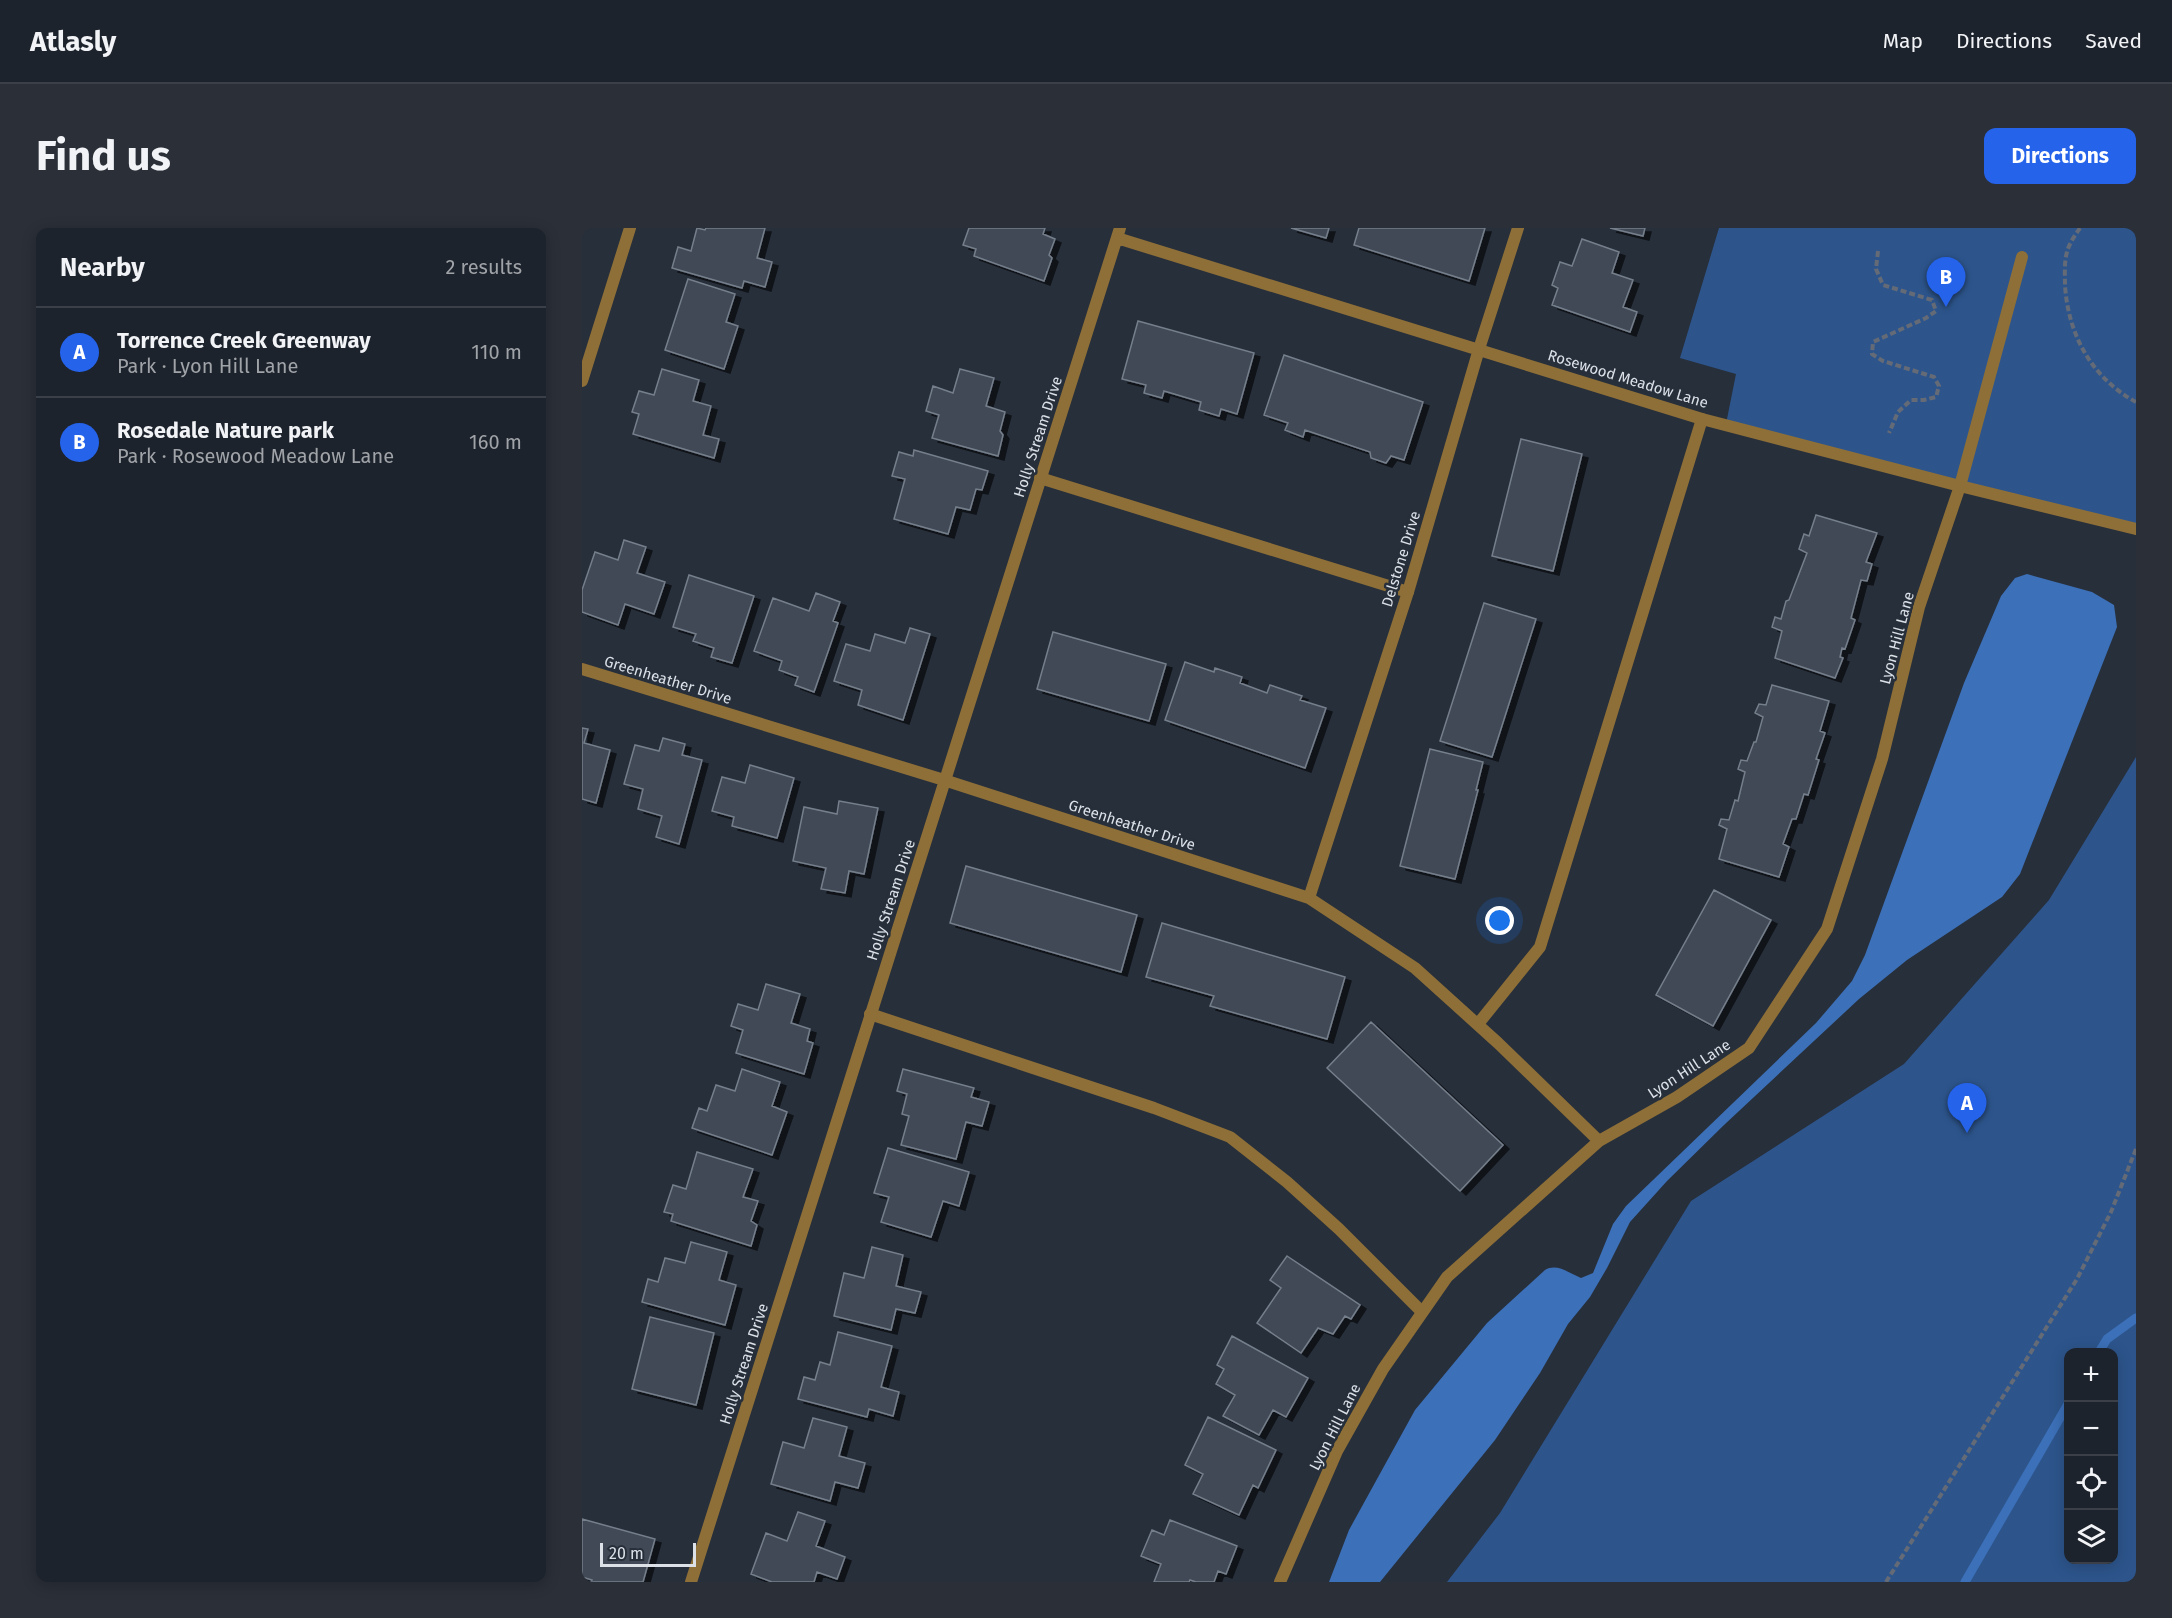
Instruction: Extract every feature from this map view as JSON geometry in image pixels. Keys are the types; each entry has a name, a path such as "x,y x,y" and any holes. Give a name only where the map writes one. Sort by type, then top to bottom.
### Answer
{"street":[{"path":"582,381 630,228"},
{"name":"Delstone Drive","path":"1309,898 1408,592 1479,349 1518,228"},
{"name":"Rosewood Meadow Lane","path":"1118,233 1702,418 1960,486 2136,529"},
{"name":"Holly Stream Drive","path":"691,1582 1118,233"},
{"name":"Lyon Hill Lane","path":"1280,1582 1336,1451 1383,1369 1447,1277 1599,1141 1677,1097 1749,1048 1827,929 1882,759 1919,607 1960,486 2022,257"},
{"path":"1478,1024 1540,946 1702,418"},
{"path":"1040,478 1408,592"},
{"name":"Greenheather Drive","path":"582,669 944,780 1309,898 1415,968 1478,1024 1599,1141"},
{"path":"870,1014 1154,1108 1230,1137 1287,1182 1339,1229 1422,1312"}],"path":[{"path":"2080,228 2067,252 2064,273 2066,295 2074,329 2089,362 2114,387 2136,402"},
{"path":"1878,251 1875,269 1882,285 1932,300 1936,311 1926,318 1873,342 1872,354 1882,361 1934,377 1939,386 1936,397 1911,400 1898,412 1889,433"},
{"path":"1886,1582 2077,1279 2110,1212 2136,1149"}],"shaded area":[{"path":"1719,228 2136,228 2136,529 1726,424 1736,374 1680,358"},
{"path":"2027,574 2092,592 2114,605 2117,627 2020,874 2002,897 1907,960 1859,999 1667,1181 1630,1222 1590,1297 1568,1324 1540,1373 1495,1440 1380,1582 1329,1582 1349,1530 1415,1410 1487,1323 1545,1270 1558,1268 1581,1278 1593,1273 1613,1224 1626,1206 1816,1023 1852,981 1865,955 1964,683 2001,596 2015,578"},
{"path":"2136,757 2136,1582 1447,1582 1500,1513 1691,1201 1904,1064 2049,900"}],"building":[{"path":"697,228 705,230 706,228 765,228 757,258 772,262 765,287 744,281 742,288 672,268 678,247 691,251"},
{"path":"969,228 1045,228 1043,234 1055,239 1049,255 1052,258 1044,281 974,256 976,249 963,245"},
{"path":"1291,228 1329,228 1326,238"},
{"path":"1359,228 1485,228 1469,281 1354,245"},
{"path":"1610,228 1645,228 1643,236"},
{"path":"1582,239 1619,252 1612,273 1633,280 1623,307 1637,312 1630,332 1552,305 1558,288 1552,285 1560,262 1572,266"},
{"path":"688,279 735,294 726,322 738,326 724,369 665,350"},
{"path":"1138,321 1254,353 1237,414 1221,409 1219,416 1199,410 1201,402 1164,391 1162,398 1144,393 1146,385 1122,379"},
{"path":"1284,355 1423,402 1404,460 1391,456 1386,463 1371,458 1370,452 1305,430 1303,437 1285,430 1288,423 1264,415"},
{"path":"662,369 699,380 693,401 711,406 703,435 719,439 714,458 633,434 639,414 632,412 639,391 654,395"},
{"path":"960,369 994,378 986,406 1005,412 1000,431 1003,435 998,456 932,438 939,415 926,411 933,386 953,393"},
{"path":"1521,439 1582,454 1553,571 1492,556"},
{"path":"914,450 988,471 982,490 976,489 970,510 956,507 948,534 894,519 905,479 892,476 899,452 913,456"},
{"path":"1816,515 1877,533 1866,562 1872,564 1867,581 1861,580 1851,618 1855,620 1845,649 1842,648 1840,657 1843,658 1835,678 1775,658 1782,631 1772,627 1775,617 1781,619 1786,601 1789,600 1807,553 1799,549 1804,534 1809,536"},
{"path":"624,540 646,547 637,573 665,582 654,614 625,604 618,625 582,612 582,590 595,552 618,560"},
{"path":"689,575 754,596 732,663 711,657 714,648 693,641 696,634 673,627"},
{"path":"816,593 840,602 833,621 838,623 814,692 795,685 798,677 779,670 782,661 754,651 773,598 809,611"},
{"path":"1484,603 1536,619 1492,757 1440,741"},
{"path":"910,628 930,634 903,720 858,705 862,690 834,681 846,644 870,651 875,634 905,643"},
{"path":"1053,632 1166,664 1149,721 1037,689"},
{"path":"1185,662 1214,672 1215,668 1242,677 1240,683 1267,693 1270,685 1302,696 1300,700 1326,708 1305,768 1165,720"},
{"path":"1772,685 1829,701 1820,731 1825,733 1816,759 1819,760 1808,795 1804,794 1796,819 1792,819 1783,844 1789,847 1779,877 1719,859 1727,829 1719,825 1721,819 1729,820 1735,800 1738,801 1745,772 1738,769 1741,760 1747,761 1754,742 1756,742 1763,717 1755,713 1759,704 1766,705"},
{"path":"582,728 588,729 584,743 610,750 596,803 582,799"},
{"path":"663,738 685,744 682,755 702,760 679,844 656,837 662,816 638,809 643,789 624,784 635,745 659,751"},
{"path":"1430,749 1483,762 1455,879 1400,866"},
{"path":"750,765 794,778 777,838 732,826 734,817 712,811 722,777 745,783"},
{"path":"839,801 878,808 864,874 849,871 845,893 821,889 826,868 793,861 804,807 837,814"},
{"path":"966,866 1137,915 1121,972 950,923"},
{"path":"1714,890 1771,920 1713,1026 1656,995"},
{"path":"1162,923 1345,977 1327,1039 1210,1006 1214,996 1146,977"},
{"path":"766,984 800,994 791,1023 810,1029 807,1041 813,1043 804,1074 736,1053 743,1030 731,1026 738,1004 758,1010"},
{"path":"1371,1022 1503,1145 1460,1191 1327,1068"},
{"path":"742,1069 780,1082 772,1106 787,1112 772,1155 692,1128 699,1108 707,1111 716,1085 735,1091"},
{"path":"903,1069 974,1088 971,1097 989,1102 982,1126 966,1122 956,1159 901,1145 909,1116 902,1114 907,1094 897,1091"},
{"path":"888,1148 969,1172 959,1206 943,1201 931,1237 881,1222 889,1197 874,1193"},
{"path":"697,1152 753,1169 743,1197 758,1201 751,1221 757,1225 751,1246 671,1221 673,1214 664,1212 673,1185 686,1189"},
{"path":"691,1242 727,1252 719,1280 736,1285 725,1325 642,1302 648,1279 658,1282 665,1258 685,1263"},
{"path":"872,1247 903,1255 896,1286 921,1292 915,1313 896,1309 891,1330 834,1316 844,1273 864,1278"},
{"path":"1287,1256 1360,1305 1351,1319 1345,1316 1333,1334 1318,1328 1301,1353 1257,1323 1281,1288 1270,1280"},
{"path":"650,1317 714,1333 696,1405 632,1389"},
{"path":"838,1332 892,1346 881,1387 899,1392 893,1416 869,1409 867,1417 798,1399 804,1377 815,1380 820,1362 830,1365"},
{"path":"1232,1336 1308,1378 1286,1417 1273,1410 1259,1435 1223,1416 1235,1395 1216,1384 1224,1369 1217,1365"},
{"path":"1208,1417 1276,1450 1258,1488 1253,1485 1239,1515 1193,1494 1203,1474 1185,1465"},
{"path":"813,1418 847,1427 839,1456 865,1463 858,1488 835,1482 830,1501 771,1484 783,1442 804,1448"},
{"path":"798,1512 825,1521 816,1546 845,1557 837,1579 817,1572 814,1582 772,1582 751,1574 766,1533 787,1541"},
{"path":"582,1519 655,1539 643,1582 591,1582 592,1580 582,1577"},
{"path":"1170,1520 1237,1546 1226,1574 1218,1571 1214,1582 1190,1580 1189,1582 1154,1582 1161,1564 1141,1556 1152,1530 1164,1535"}],"waterway":[{"path":"2101,1348 2107,1339 2136,1318"},
{"path":"1965,1582 2064,1411"}],"place":[{"name":"Rosedale Nature park","path":"1946,307"},
{"name":"Torrence Creek Greenway","path":"1967,1133"}]}
